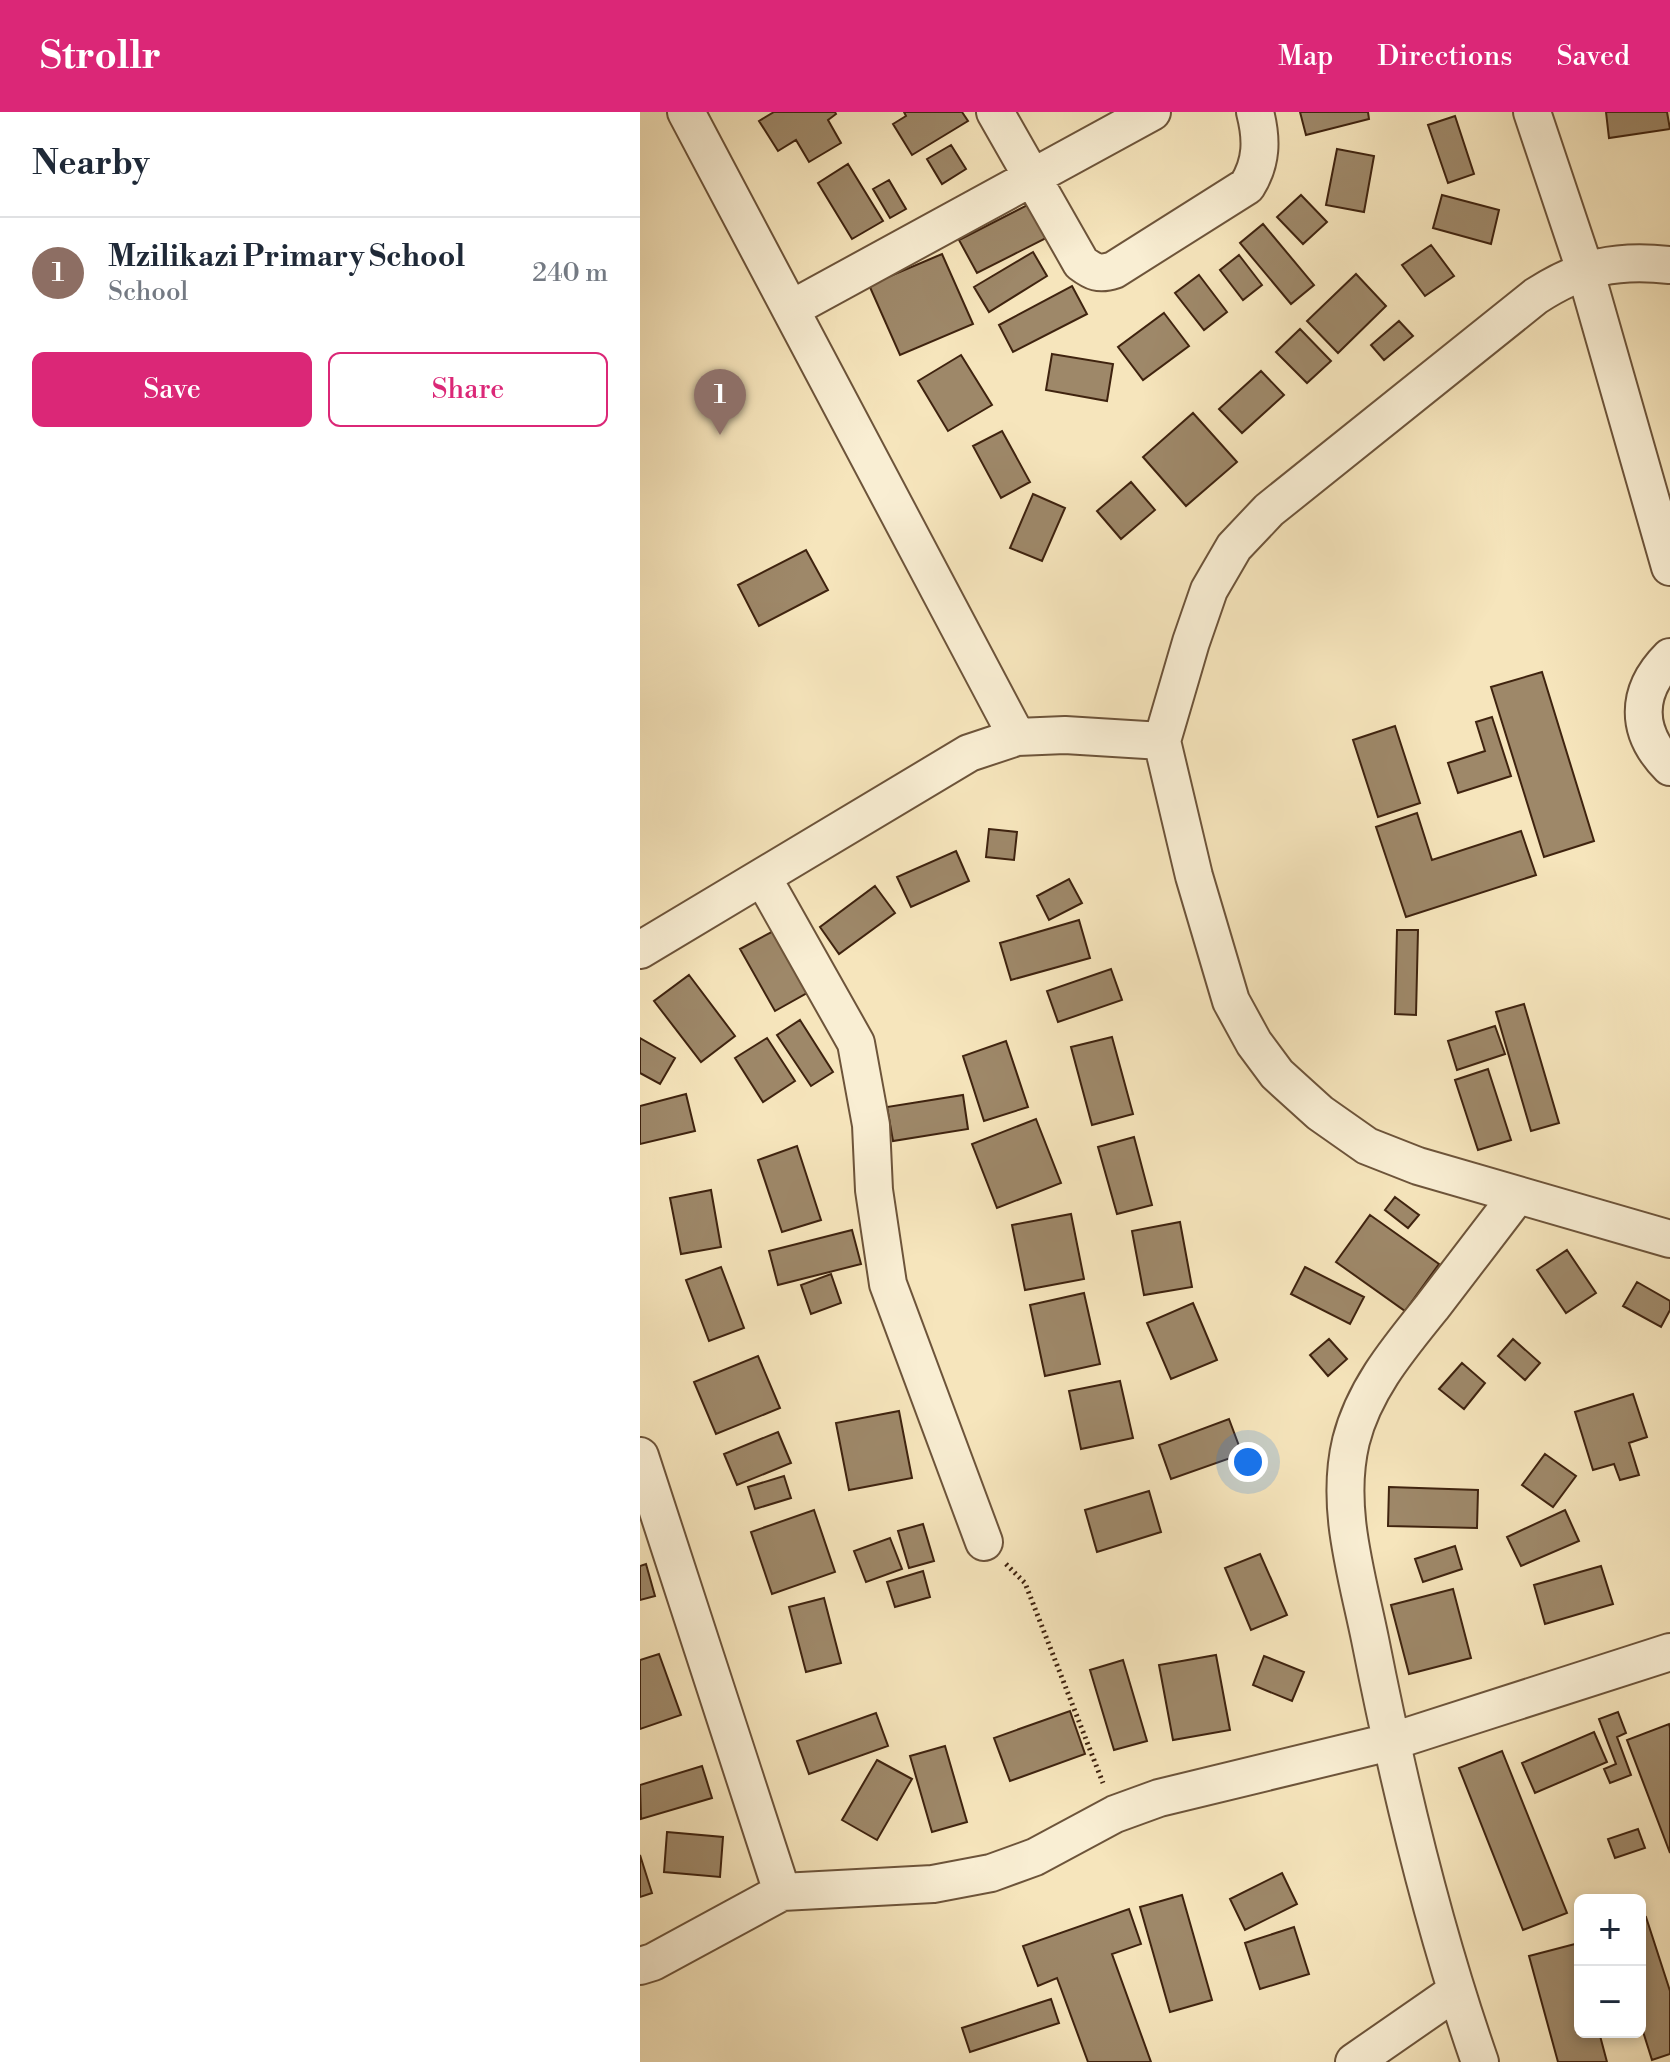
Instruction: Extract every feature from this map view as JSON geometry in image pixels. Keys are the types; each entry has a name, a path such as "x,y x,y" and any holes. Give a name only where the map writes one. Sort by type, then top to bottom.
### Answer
{"street":[{"path":"686,112 1017,737"},
{"path":"995,112 1081,263 1093,272 1104,274 1247,186 1256,172 1260,148 1255,112"},
{"path":"791,309 1152,112"},
{"path":"1532,112 1585,270 1670,567"},
{"path":"1670,265 1620,264 1585,270 1564,278 1536,296 1269,510 1234,547 1209,590 1162,741 1194,876 1231,1001 1254,1043 1277,1074 1320,1113 1367,1146 1418,1166 1670,1239"},
{"path":"1670,657 1657,671 1647,691 1643,712 1647,734 1657,754 1670,767"},
{"path":"640,950 969,753 1017,737 1077,736 1162,741"},
{"path":"763,878 856,1043 871,1125 874,1190 888,1284 984,1542"},
{"path":"1480,2062 1455,1992 1390,1742 1348,1529 1346,1484 1351,1441 1367,1397 1388,1363 1517,1196"},
{"path":"640,1456 782,1892"},
{"path":"640,1966 653,1962 782,1892 962,1880 1035,1857 1115,1814 1159,1798 1390,1742 1670,1652"},
{"path":"1354,2062 1455,1992"}],"path":[{"path":"984,1542 1025,1583 1115,1814"}],"building":[{"path":"774,112 835,112 828,120 841,143 809,162 796,140 778,151 759,121"},
{"path":"904,112 962,112 968,121 912,155 893,124 906,116"},
{"path":"1300,112 1368,112 1369,119 1306,135"},
{"path":"1606,112 1667,112 1670,129 1609,138"},
{"path":"1455,116 1474,174 1448,183 1428,125"},
{"path":"951,145 966,169 942,184 927,159"},
{"path":"1337,149 1374,156 1364,212 1326,205"},
{"path":"848,164 883,221 852,239 818,183"},
{"path":"889,180 906,209 890,218 873,189"},
{"path":"1301,195 1327,222 1303,244 1277,217"},
{"path":"1442,195 1499,210 1491,244 1433,228"},
{"path":"1039,199 1056,233 977,273 959,240"},
{"path":"1263,224 1314,285 1291,304 1240,243"},
{"path":"1431,245 1454,276 1425,296 1402,265"},
{"path":"1033,252 1047,276 989,312 974,287"},
{"path":"942,254 973,324 900,355 869,285"},
{"path":"1239,255 1262,285 1243,300 1220,270"},
{"path":"1356,274 1386,306 1338,353 1307,321"},
{"path":"1199,275 1227,312 1204,330 1175,293"},
{"path":"1072,286 1087,314 1013,352 999,325"},
{"path":"1164,313 1189,346 1143,380 1118,347"},
{"path":"1399,321 1413,336 1384,360 1371,345"},
{"path":"1300,329 1331,361 1307,383 1276,352"},
{"path":"1052,354 1113,364 1107,401 1046,390"},
{"path":"961,355 992,405 948,431 918,381"},
{"path":"1261,371 1284,395 1242,433 1219,409"},
{"path":"1193,413 1237,462 1186,506 1143,457"},
{"path":"1002,431 1030,482 1001,498 973,446"},
{"path":"1131,482 1155,510 1121,539 1097,511"},
{"path":"1033,494 1065,508 1042,561 1010,548"},
{"path":"806,550 828,590 759,626 738,585"},
{"path":"1542,672 1594,841 1544,857 1491,687"},
{"path":"1492,717 1511,776 1458,793 1448,763 1485,751 1476,722"},
{"path":"1395,726 1420,803 1378,817 1353,740"},
{"path":"1417,813 1432,860 1521,831 1536,875 1406,917 1376,827"},
{"path":"989,829 1017,832 1014,860 986,857"},
{"path":"956,851 969,881 911,907 897,877"},
{"path":"1069,879 1082,903 1049,920 1037,896"},
{"path":"875,886 895,913 839,954 820,927"},
{"path":"1079,920 1090,958 1011,980 1000,943"},
{"path":"779,928 814,989 775,1011 740,949"},
{"path":"1397,930 1418,930 1416,1015 1395,1014"},
{"path":"1111,969 1122,1000 1058,1022 1047,991"},
{"path":"689,975 735,1036 701,1062 654,1001"},
{"path":"1524,1004 1559,1123 1531,1131 1496,1012"},
{"path":"800,1020 833,1072 811,1086 777,1035"},
{"path":"1495,1026 1505,1054 1457,1070 1448,1041"},
{"path":"1112,1037 1133,1114 1092,1125 1071,1047"},
{"path":"640,1038 675,1058 660,1084 640,1073"},
{"path":"767,1038 795,1081 763,1102 735,1058"},
{"path":"1006,1041 1028,1107 984,1121 963,1056"},
{"path":"1488,1069 1511,1140 1478,1150 1455,1080"},
{"path":"686,1094 695,1131 640,1144 640,1106"},
{"path":"963,1095 968,1129 893,1141 887,1107"},
{"path":"1036,1119 1061,1183 997,1208 972,1144"},
{"path":"1134,1137 1152,1205 1117,1214 1098,1147"},
{"path":"797,1146 821,1220 782,1232 758,1160"},
{"path":"711,1190 721,1247 681,1254 670,1198"},
{"path":"1395,1197 1419,1215 1408,1228 1385,1210"},
{"path":"1071,1214 1084,1279 1025,1290 1012,1225"},
{"path":"1370,1215 1439,1264 1405,1311 1336,1262"},
{"path":"1180,1222 1192,1287 1144,1295 1132,1231"},
{"path":"852,1230 861,1264 778,1285 769,1251"},
{"path":"1567,1250 1596,1293 1566,1313 1537,1270"},
{"path":"721,1267 744,1328 709,1341 686,1280"},
{"path":"1305,1267 1364,1297 1350,1324 1291,1294"},
{"path":"831,1274 841,1303 811,1314 801,1285"},
{"path":"1637,1282 1670,1301 1670,1310 1661,1327 1623,1306"},
{"path":"1084,1293 1100,1364 1045,1376 1030,1305"},
{"path":"1193,1303 1217,1360 1171,1379 1147,1323"},
{"path":"1329,1339 1347,1359 1328,1376 1310,1355"},
{"path":"1513,1339 1540,1363 1525,1380 1498,1356"},
{"path":"758,1356 780,1408 716,1434 694,1382"},
{"path":"1462,1363 1485,1383 1464,1409 1439,1389"},
{"path":"1120,1381 1133,1438 1081,1449 1069,1391"},
{"path":"1633,1394 1647,1437 1629,1443 1639,1475 1620,1480 1614,1464 1593,1470 1575,1412"},
{"path":"899,1411 912,1478 849,1490 836,1423"},
{"path":"1229,1419 1242,1454 1171,1479 1159,1445"},
{"path":"778,1432 791,1463 737,1485 724,1454"},
{"path":"1545,1454 1576,1476 1553,1507 1522,1485"},
{"path":"784,1476 791,1498 755,1509 748,1487"},
{"path":"1389,1487 1478,1490 1477,1528 1388,1526"},
{"path":"1149,1491 1161,1532 1097,1552 1085,1510"},
{"path":"814,1510 835,1572 772,1594 751,1532"},
{"path":"1565,1510 1579,1541 1521,1566 1507,1537"},
{"path":"923,1524 934,1561 909,1568 898,1531"},
{"path":"890,1538 902,1569 866,1582 854,1551"},
{"path":"1455,1546 1462,1569 1423,1582 1415,1559"},
{"path":"1260,1554 1287,1615 1251,1630 1225,1568"},
{"path":"646,1564 655,1596 640,1600 640,1566"},
{"path":"1601,1566 1613,1604 1545,1624 1534,1585"},
{"path":"923,1571 930,1597 895,1607 887,1582"},
{"path":"1453,1589 1471,1658 1409,1674 1391,1605"},
{"path":"824,1598 841,1663 806,1672 789,1607"},
{"path":"659,1654 681,1715 640,1729 640,1660"},
{"path":"1216,1655 1230,1730 1173,1740 1159,1665"},
{"path":"1264,1656 1304,1672 1292,1701 1253,1685"},
{"path":"1123,1660 1147,1741 1114,1750 1090,1670"},
{"path":"1070,1711 1085,1754 1010,1781 994,1738"},
{"path":"1618,1712 1626,1733 1617,1737 1631,1775 1610,1783 1604,1769 1616,1764 1599,1719"},
{"path":"876,1713 888,1746 809,1774 797,1741"},
{"path":"1669,1724 1670,1728 1670,1853 1627,1740"},
{"path":"1594,1732 1607,1762 1535,1793 1522,1763"},
{"path":"945,1746 967,1822 932,1832 910,1756"},
{"path":"1502,1751 1567,1913 1523,1930 1459,1768"},
{"path":"877,1760 912,1779 877,1840 842,1820"},
{"path":"702,1766 712,1798 641,1819 640,1785"},
{"path":"1638,1829 1645,1848 1615,1858 1608,1839"},
{"path":"667,1832 723,1837 720,1877 664,1872"},
{"path":"640,1855 652,1893 640,1897"},
{"path":"1282,1873 1297,1904 1245,1930 1230,1899"},
{"path":"1182,1895 1212,2000 1170,2012 1140,1907"},
{"path":"1129,1909 1141,1944 1112,1954 1151,2062 1088,2062 1057,1978 1038,1986 1023,1946"},
{"path":"1646,1917 1670,1991 1670,2054 1652,2060 1645,2038"},
{"path":"1294,1927 1309,1974 1260,1989 1245,1943"},
{"path":"1574,1944 1574,2038 1601,2038 1607,2062 1558,2062 1529,1956"},
{"path":"1051,1999 1059,2023 970,2052 962,2028"}],"place":[{"name":"Mzilikazi Primary School","path":"720,435"}]}
